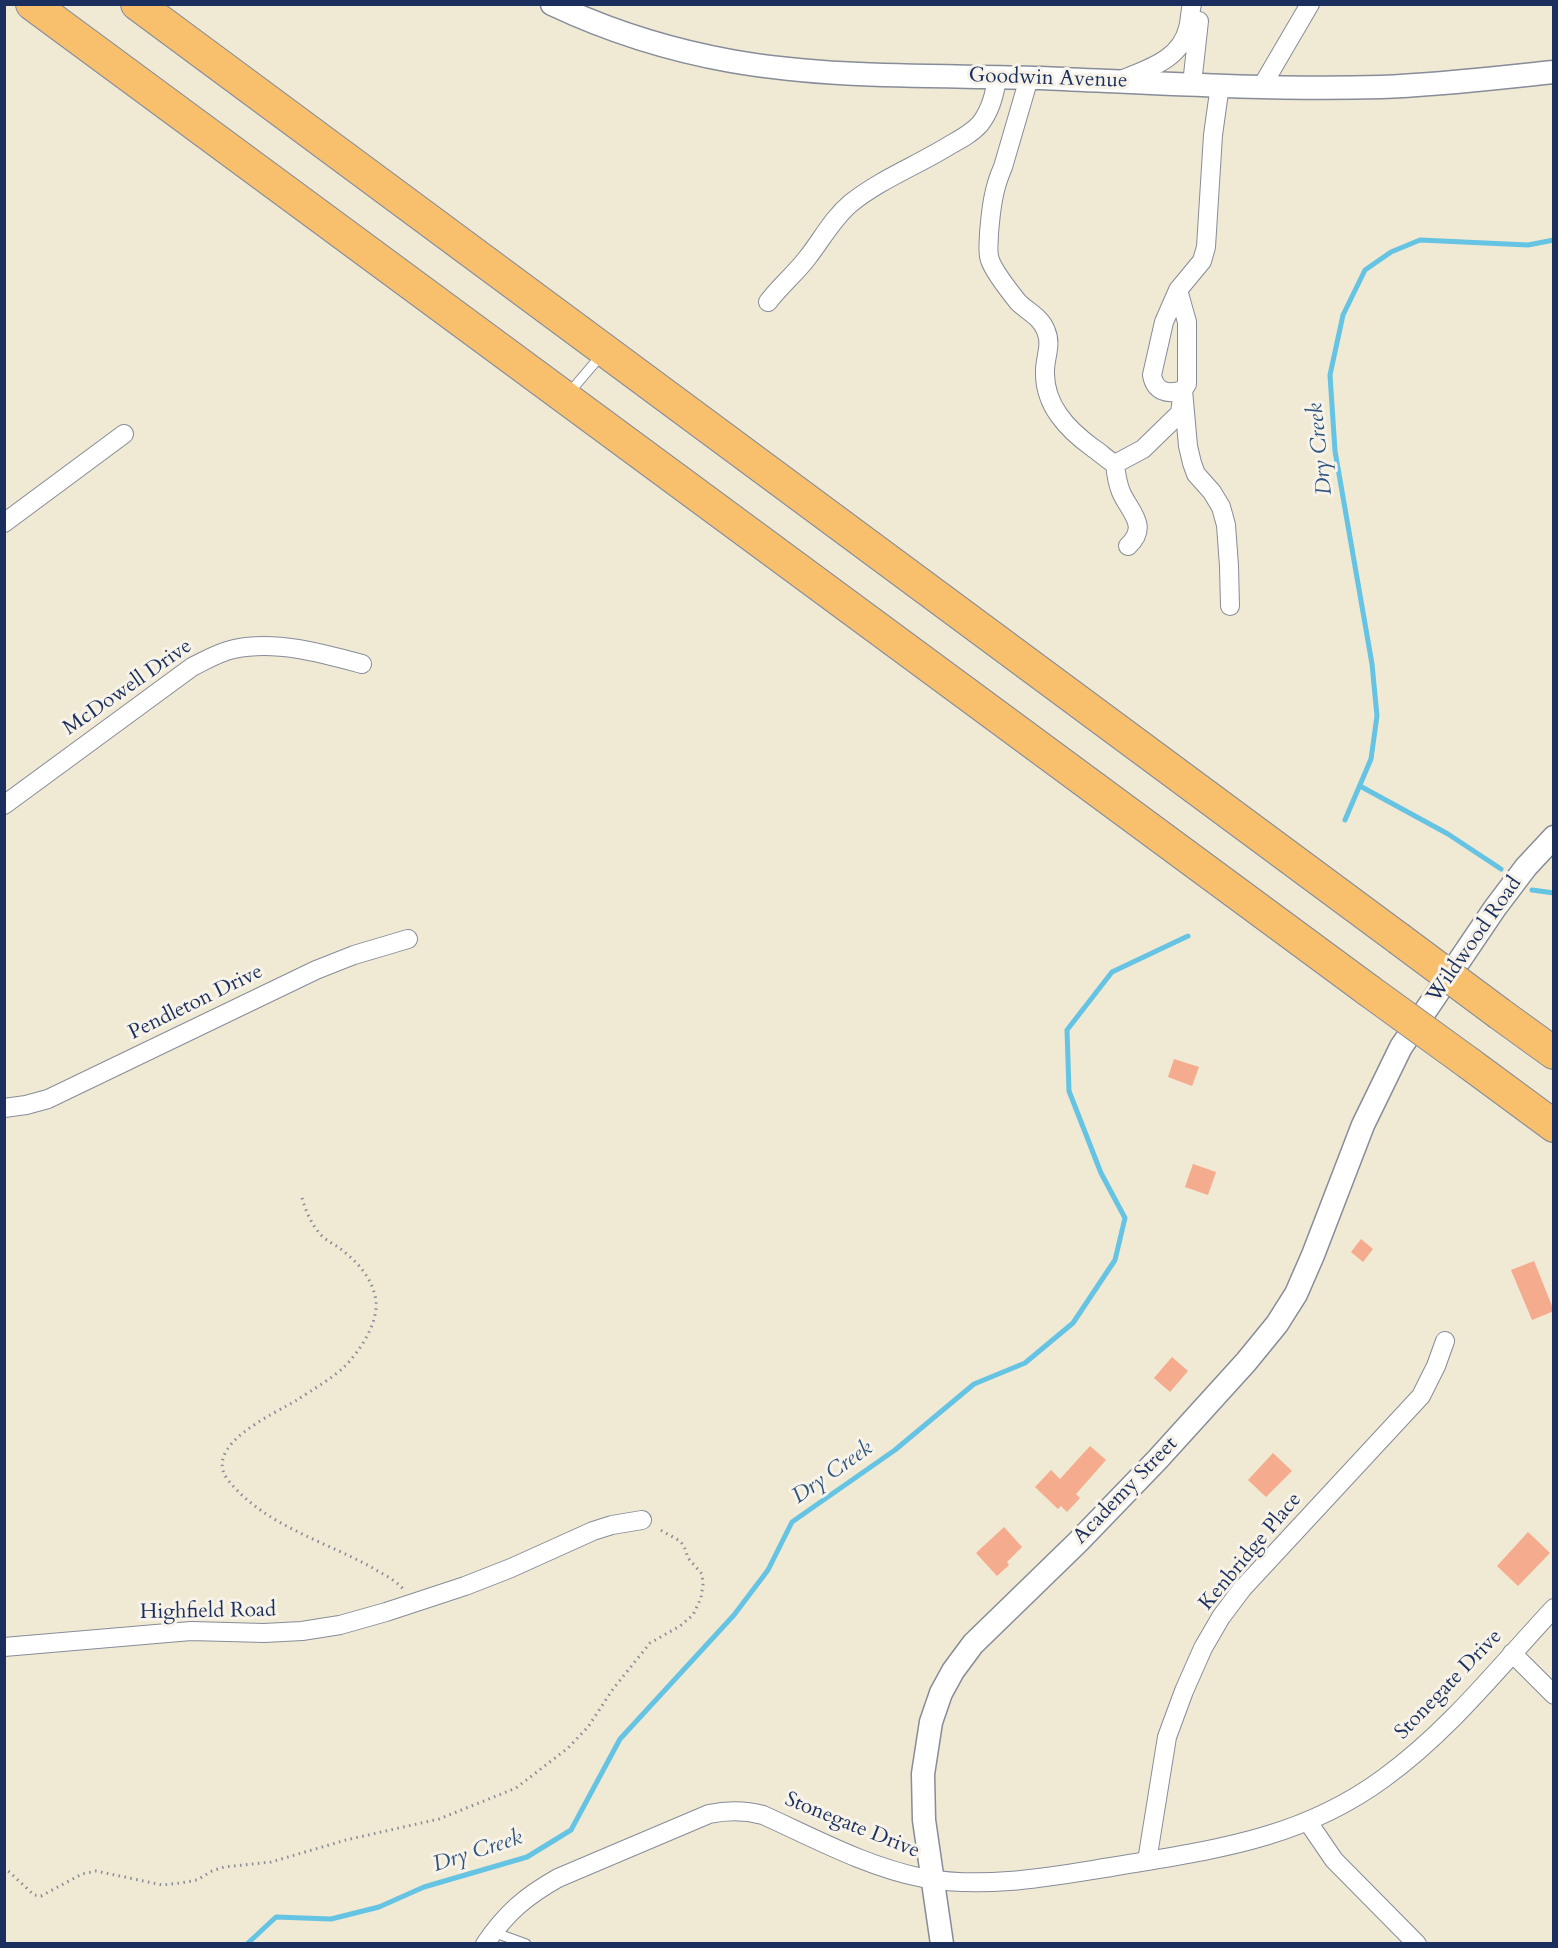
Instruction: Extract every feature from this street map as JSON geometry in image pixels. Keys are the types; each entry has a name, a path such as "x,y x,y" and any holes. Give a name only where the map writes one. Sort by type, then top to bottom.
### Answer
{"highway":[{"path":"137,4 1554,1053"},
{"path":"36,8 1554,1125"}],"street":[{"name":"Goodwin Avenue","path":"552,4 631,36 676,50 731,62 843,73 1220,85 1379,87 1415,86 1554,72"},
{"path":"1117,81 1163,62 1175,52 1184,40 1188,29 1191,4"},
{"path":"1192,84 1201,4"},
{"path":"1262,86 1310,4"},
{"path":"768,302 850,204 871,188 969,134 989,110 995,94 997,77"},
{"path":"1029,78 992,199 988,252 990,261 1014,296 1042,322 1047,333 1049,344 1045,386 1050,403 1063,422 1080,439 1115,464"},
{"path":"1183,390 1166,393 1157,388 1152,375 1164,322 1178,290 1202,261 1206,246 1220,85"},
{"path":"1115,464 1143,449 1180,413 1183,390 1187,384 1186,322 1178,290"},
{"path":"1183,390 1192,463 1196,474 1212,492 1221,507 1226,525 1230,606"},
{"path":"4,523 124,434"},
{"path":"1115,464 1116,477 1122,494 1138,526 1136,536 1128,546"},
{"name":"McDowell Drive","path":"4,805 192,667 212,656 234,649 256,646 295,649 362,664"},
{"name":"Wildwood Road","path":"1401,1047 1495,908 1526,867 1554,837"},
{"name":"Pendleton Drive","path":"4,1108 48,1100 316,970 354,955 408,939"},
{"name":"Academy Street","path":"942,1944 924,1820 923,1774 926,1743 941,1693 953,1671 973,1644 1078,1542 1158,1459 1246,1362 1277,1324 1296,1294 1363,1125 1401,1047"},
{"name":"Kenbridge Place","path":"1148,1861 1167,1737 1203,1648 1221,1617 1242,1589 1421,1396 1445,1341"},
{"name":"Highfield Road","path":"4,1647 191,1631 264,1634 340,1625 410,1604 511,1568 593,1531 642,1520"},
{"name":"Stonegate Drive","path":"489,1938 499,1923 518,1904 558,1878 709,1814 728,1810 763,1815 878,1865 932,1879 958,1883 1028,1880 1229,1847 1270,1836 1308,1822 1346,1802 1383,1779 1416,1753 1448,1724 1554,1608"},
{"path":"1512,1653 1554,1695"},
{"path":"1308,1822 1334,1860 1417,1944"}],"lane":[{"path":"565,398 605,351"},
{"path":"489,1938 526,1944"}],"path":[{"path":"302,1198 306,1212 315,1228 325,1239 354,1260 367,1276 375,1291 375,1316 360,1348 345,1366 296,1401 255,1424 237,1438 224,1458 223,1468 226,1478 266,1514 294,1532 354,1557 397,1582 410,1604"},
{"path":"4,1867 34,1895 41,1896 82,1874 96,1871 162,1885 181,1884 197,1880 224,1867 271,1862 346,1840 439,1819 516,1788 568,1748 588,1727 613,1689 650,1643 680,1626 693,1615 701,1598 702,1574 688,1558 680,1540 642,1520"}],"building":[{"path":"1174,1059 1199,1067 1192,1086 1168,1077"},
{"path":"1193,1164 1216,1172 1208,1195 1185,1187"},
{"path":"1361,1239 1373,1249 1363,1262 1351,1252"},
{"path":"1534,1261 1554,1311 1532,1320 1511,1270"},
{"path":"1172,1357 1188,1371 1170,1392 1154,1378"},
{"path":"1090,1446 1106,1460 1076,1494 1080,1498 1067,1512 1061,1506 1058,1509 1035,1487 1051,1470 1060,1479"},
{"path":"1273,1453 1292,1471 1266,1497 1248,1480"},
{"path":"1004,1527 1022,1547 1007,1562 1009,1565 997,1576 976,1553"},
{"path":"1528,1532 1550,1553 1518,1586 1497,1566"}],"waterway":[{"name":"Dry Creek","path":"1345,820 1371,759 1377,716 1372,664 1335,451 1330,375 1343,315 1365,270 1391,252 1420,240 1528,245 1554,240"},
{"path":"1360,786 1448,834 1501,869"},
{"path":"1532,890 1554,893"},
{"name":"Dry Creek","path":"247,1944 276,1917 331,1919 379,1907 424,1887 527,1857 571,1830 620,1739 734,1615 768,1570 792,1522 895,1450 974,1384 1025,1363 1073,1323 1115,1260 1125,1218 1101,1173 1069,1091 1067,1030 1112,972 1188,936"}]}
